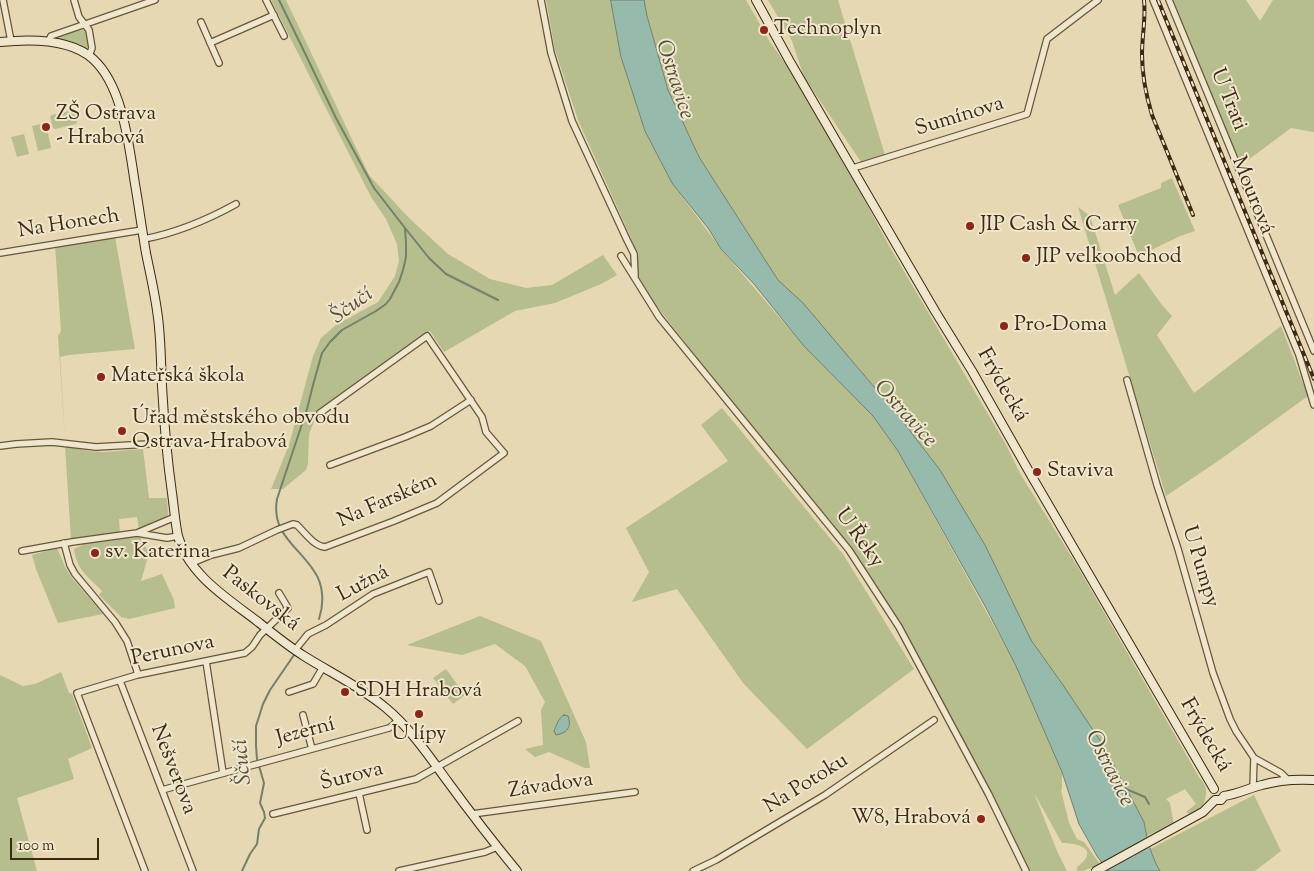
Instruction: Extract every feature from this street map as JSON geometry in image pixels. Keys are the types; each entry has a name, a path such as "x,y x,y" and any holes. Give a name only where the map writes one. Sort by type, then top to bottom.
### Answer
{"main road":[{"name":"Frýdecká","path":"756,0 1214,790"},
{"name":"Paskovská","path":"0,42 34,40 48,42 72,48 89,56 108,80 122,116 157,308 166,444 178,536 183,549 203,577 216,590 294,650 366,693 384,706 437,767 517,871"},
{"path":"1099,869 1203,812 1215,800 1220,800 1224,796 1274,782 1314,780"},
{"path":"1215,800 1211,795 1218,788 1224,792 1224,796"}],"street":[{"path":"3,0 10,41"},
{"path":"74,0 79,17 89,30 92,48 89,56"},
{"path":"48,42 52,36 155,0"},
{"path":"266,0 284,36"},
{"path":"541,0 551,53 572,122 634,254 635,279"},
{"name":"Sumínova","path":"853,168 1027,114 1047,39 1098,0"},
{"name":"Mourová","path":"1153,0 1299,355 1314,405"},
{"name":"U Trati","path":"1169,0 1314,351"},
{"path":"210,42 274,15"},
{"path":"201,22 219,63"},
{"path":"144,239 160,236 202,221 236,204"},
{"name":"Na Honech","path":"0,253 142,230"},
{"name":"U Řeky","path":"620,256 659,317 849,550 900,628 989,795 1026,871"},
{"path":"320,413 427,336 470,400 431,426 330,465"},
{"name":"U Pumpy","path":"1127,380 1214,673 1230,719 1254,758 1281,773 1288,780"},
{"name":"Na Farském","path":"192,563 210,555 239,548 293,524 297,525 321,547 325,547 394,521 437,502 504,452 486,432 482,417 470,400"},
{"path":"0,446 52,442 96,447 166,444"},
{"path":"22,551 137,533 175,517"},
{"path":"137,533 167,538 178,536"},
{"path":"64,543 70,565 75,574 115,622 127,641 137,675"},
{"name":"Lužná","path":"294,650 308,634 326,625 373,594 428,572 438,601"},
{"name":"Perunova","path":"145,871 77,693 137,675 245,653 288,608 279,593"},
{"path":"206,661 223,773"},
{"path":"289,692 313,684 322,667"},
{"name":"Nešverova","path":"120,681 193,871"},
{"path":"303,715 312,749"},
{"name":"Jezerní","path":"162,790 389,728 398,720"},
{"name":"Na Potoku","path":"693,871 716,860 825,795 934,720"},
{"path":"437,767 518,721"},
{"path":"1253,788 1254,758"},
{"name":"Šurova","path":"273,814 416,779 437,767"},
{"name":"Závadova","path":"472,814 635,792"},
{"path":"359,793 368,830"},
{"path":"399,871 424,868 497,847"}],"green space":[{"path":"271,0 286,0 369,175 409,218 448,254 490,279 526,288 552,285 603,255 617,275 601,284 555,303 515,311 444,352 430,331 423,335 317,414 309,434 306,470 283,489 271,489 289,445 313,356 321,338 336,325 378,302 395,276 399,261 397,244 386,219 371,197"},
{"path":"546,0 611,0 621,57 645,131 672,183 721,249 803,345 873,416 898,451 1016,666 1062,772 1061,790 1069,823 1077,839 1084,842 1100,864 1083,871 1077,871 1077,867 1087,856 1087,852 1076,844 1062,843 1034,793 1067,871 1028,871 899,627 849,550 635,279 638,271 627,248 631,238 578,120 555,50"},
{"path":"644,0 746,0 770,42 790,70 888,244 1005,443 1021,475 1079,569 1204,783 1206,795 1198,812 1190,814 1186,812 1196,804 1185,789 1166,799 1170,803 1174,825 1146,836 1144,822 1105,748 1031,640 985,545 940,470 897,414 838,345 778,280 699,157 668,90"},
{"path":"768,0 838,0 885,155 861,162 804,77 792,41"},
{"path":"1173,0 1246,0 1260,21 1273,0 1314,0 1314,132 1291,128 1240,166"},
{"path":"86,29 87,49 58,38 74,32"},
{"path":"73,110 76,124 53,128 50,117 52,115"},
{"path":"46,123 51,148 38,151 32,126"},
{"path":"24,134 29,154 17,157 11,137"},
{"path":"1172,178 1195,231 1180,236 1139,256 1118,205 1161,188 1161,183"},
{"path":"1078,207 1090,216 1115,295 1139,273 1172,316 1157,335 1194,393 1281,326 1308,396 1166,496"},
{"path":"115,237 135,349 60,357 65,438 58,336 61,331 55,245"},
{"path":"722,408 843,554 914,669 807,749 743,683 677,589 632,602 649,572 626,528 728,461 701,425"},
{"path":"65,446 104,452 143,449 149,498 167,498 168,515 164,519 139,530 137,517 119,519 120,534 71,540"},
{"path":"139,536 149,553 141,581 162,574 174,600 175,608 129,619 121,617 99,595 102,591 80,568 74,549 88,542"},
{"path":"57,548 72,578 103,614 58,623 32,555"},
{"path":"480,616 541,641 586,742 590,768 585,768 549,752 535,757 525,749 543,745 541,710 545,702 525,666 495,644 462,655 407,645"},
{"path":"446,669 465,695 453,704 433,678"},
{"path":"61,672 69,693 72,694 92,748 68,759 74,779 17,798 37,871 0,871 0,675 23,686 35,684"},
{"path":"1254,795 1281,851 1255,871 1160,871 1150,849"}],"water":[{"name":"Ostravice","path":"611,0 644,0 668,90 699,157 778,280 803,303 897,414 940,470 985,545 1031,640 1105,748 1144,822 1146,835 1160,871 1108,871 1097,856 1079,824 1062,772 1016,666 985,606 898,451 873,416 803,345 754,284 721,249 708,228 672,183 645,131 621,57"},
{"path":"564,715 568,716 568,729 556,735 554,731 559,720"}],"pier":[{"path":"1149,836 1152,846 1105,871 1100,864"}],"waterway":[{"name":"Ščučí","path":"279,0 336,118 374,188 405,228 406,243 406,257 403,270 390,299 376,311 342,330 322,353 307,409 277,499 276,511 282,531 308,562 320,582 322,607 319,619"},
{"path":"405,228 429,258 446,274 498,300"},
{"name":"Ščučí","path":"242,871 257,844 259,829 265,818 260,803 264,783 257,759 256,726 270,690 294,655"},
{"name":"Ostravice","path":"1126,789 1145,797 1149,804"}],"railway":[{"path":"1144,0 1142,62 1146,93 1152,115 1193,215"},
{"path":"1158,0 1314,379"}],"place":[{"name":"Technoplyn","path":"764,30"},
{"name":"ZŠ Ostrava - Hrabová","path":"46,127"},
{"name":"JIP Cash & Carry","path":"970,226"},
{"name":"JIP velkoobchod","path":"1026,258"},
{"name":"Pro-Doma","path":"1004,326"},
{"name":"Mateřská škola","path":"101,377"},
{"name":"Úřad městského obvodu Ostrava-Hrabová","path":"122,431"},
{"name":"Staviva","path":"1037,472"},
{"name":"sv. Kateřina","path":"95,553"},
{"name":"SDH Hrabová","path":"345,692"},
{"name":"U lípy","path":"419,714"},
{"name":"W8, Hrabová","path":"981,819"}]}
